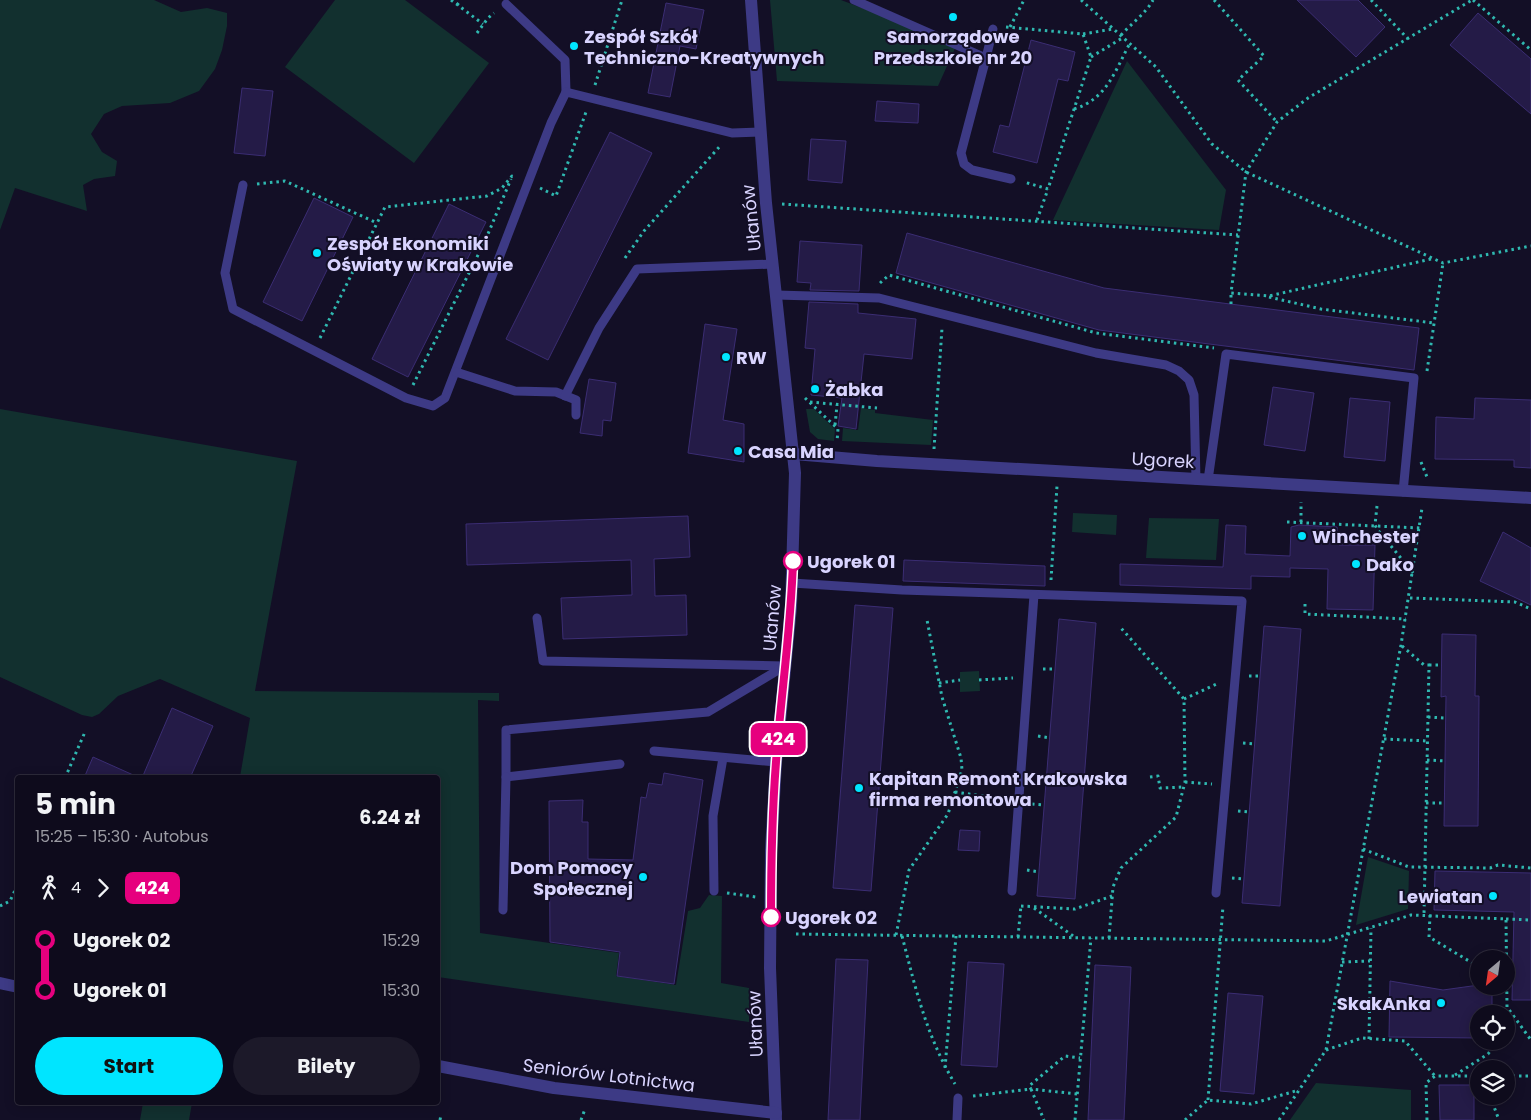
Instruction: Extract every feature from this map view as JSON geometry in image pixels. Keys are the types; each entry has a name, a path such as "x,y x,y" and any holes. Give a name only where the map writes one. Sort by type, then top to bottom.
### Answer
{"street":[{"name":"Ułanów","path":"751,0 766,203 794,454 792,583 776,762 771,850 770,968 776,1116"},
{"name":"Ugorek","path":"794,454 933,464 1531,498"},
{"path":"0,983 15,986"},
{"name":"Seniorów Lotnictwa","path":"440,1066 554,1088 776,1116"}],"lane":[{"path":"854,0 986,58"},
{"path":"243,185 225,272 233,309 406,398 433,406 445,398 528,183 566,92 565,60 506,4"},
{"path":"994,29 962,153 964,164 972,170 1011,179"},
{"path":"566,92 591,100 732,133 760,132"},
{"path":"566,396 599,328 637,268 773,264"},
{"path":"777,295 879,298 1096,354 1166,365 1179,371 1189,380 1194,395 1202,480"},
{"path":"1202,480 1226,354 1414,378 1403,492"},
{"path":"456,372 515,391 556,392 576,400 576,414"},
{"path":"792,583 1034,595 1242,601 1216,893"},
{"path":"1012,891 1034,595"},
{"path":"537,618 543,661 785,666"},
{"path":"503,910 506,730 708,712 785,666"},
{"path":"654,750 776,762"},
{"path":"714,892 713,816 723,758"},
{"path":"506,777 620,764"},
{"path":"957,1120 962,1096"}],"path":[{"path":"451,0 483,24"},
{"path":"457,4 461,0"},
{"path":"512,176 556,196 591,100 622,0"},
{"path":"1010,26 1024,0"},
{"path":"1081,0 1130,42 1163,74 1212,144 1246,172 1443,263 1530,247 1531,253"},
{"path":"1091,57 1122,36 1153,0"},
{"path":"1214,0 1264,56 1238,80 1277,122"},
{"path":"1372,0 1408,39"},
{"path":"1231,304 1246,172 1277,122 1308,98 1472,0 1531,50"},
{"path":"477,33 483,24 506,4"},
{"path":"994,29 1010,26 1083,34 1114,29"},
{"path":"1037,220 1091,57 1083,34"},
{"path":"1074,109 1092,103 1100,95 1130,42"},
{"path":"314,351 385,207 487,196 502,188 512,176"},
{"path":"406,398 485,241 512,176"},
{"path":"1011,179 1048,189"},
{"path":"243,185 285,181 377,223"},
{"path":"766,203 1238,235"},
{"path":"1269,296 1431,259"},
{"path":"866,298 889,275 1096,333 1216,348"},
{"path":"1232,293 1269,296 1322,309 1434,323"},
{"path":"933,464 943,315"},
{"path":"802,395 838,429 837,445"},
{"path":"810,402 877,408"},
{"path":"834,426 837,404"},
{"path":"1050,595 1058,471"},
{"path":"1301,522 1302,502"},
{"path":"1377,506 1375,525 1414,574"},
{"path":"1279,1120 1326,1050 1410,598 1422,508"},
{"path":"1287,522 1420,528"},
{"path":"1410,598 1515,602 1531,609"},
{"path":"1305,604 1305,614 1406,619"},
{"path":"896,936 909,870 948,814 962,770 961,758 939,684 927,620"},
{"path":"1109,938 1114,879 1125,862 1176,817 1185,782 1184,699 1121,628"},
{"path":"1401,645 1424,665 1441,665"},
{"path":"1424,914 1429,665"},
{"path":"979,680 1027,678"},
{"path":"939,684 960,680"},
{"path":"1428,717 1446,718"},
{"path":"66,775 85,732"},
{"path":"1384,739 1428,741"},
{"path":"1239,742 1255,744"},
{"path":"1427,760 1445,761"},
{"path":"1150,777 1158,776 1160,788 1184,787"},
{"path":"1185,782 1226,785"},
{"path":"955,792 1018,802"},
{"path":"1426,803 1444,803"},
{"path":"1232,810 1250,812"},
{"path":"1363,849 1409,867 1490,868 1498,865 1531,868"},
{"path":"1226,877 1244,879"},
{"path":"0,906 10,901 15,890"},
{"path":"1012,891 1022,892 1018,937"},
{"path":"1185,1120 1208,1100 1224,894 1216,893"},
{"path":"1021,906 1076,909 1112,896"},
{"path":"1033,906 1076,938"},
{"path":"796,934 1326,941 1410,915 1424,914 1531,920"},
{"path":"1430,915 1429,937 1470,962"},
{"path":"1506,919 1506,950"},
{"path":"1369,1039 1371,928"},
{"path":"902,936 923,1020 945,1069 962,1096 1031,1089 1077,1094"},
{"path":"945,1069 956,936"},
{"path":"1074,1120 1091,938"},
{"path":"1342,962 1370,961"},
{"path":"1515,1017 1531,1040"},
{"path":"1326,1050 1362,1038 1405,1041 1435,1076"},
{"path":"1454,1076 1488,1054 1491,1050"},
{"path":"1044,1120 1030,1086 1065,1056 1080,1058"},
{"path":"1427,1120 1426,1083 1435,1076 1470,1076"},
{"path":"1515,1076 1531,1076"},
{"path":"1208,1100 1251,1104 1299,1090"},
{"path":"1493,1105 1499,1120"},
{"path":"440,1120 441,1115"}],"green space":[{"path":"0,0 154,0 181,12 207,8 227,13 227,26 222,50 215,69 199,91 170,103 122,106 104,114 91,134 102,152 117,161 115,176 94,179 83,185 87,211 15,188 0,230"},
{"path":"335,0 405,0 489,63 414,163 285,67"},
{"path":"770,0 841,0 957,44 938,86 777,81"},
{"path":"1127,61 1226,190 1219,230 1053,220"},
{"path":"861,408 875,410 875,413 933,420 931,445 842,441 843,428 858,430"},
{"path":"0,409 297,461 255,691 499,693 499,701 478,700 480,933 619,953 616,976 676,985 688,911 700,908 709,895 722,896 721,983 749,988 749,1022 440,977 440,775 240,775 250,718 160,679 118,696 99,714 92,717 82,715 0,677"},
{"path":"806,409 814,409 835,429 834,441 818,439 810,432"},
{"path":"1073,513 1117,515 1116,535 1072,532"},
{"path":"1149,518 1219,519 1216,560 1146,558"},
{"path":"979,671 980,691 960,692 960,672"},
{"path":"1368,857 1409,871 1408,909 1356,925"},
{"path":"1316,1083 1411,1090 1411,1120 1290,1120"},
{"path":"142,1105 192,1105 189,1120 140,1120"}],"building":[{"path":"1297,0 1358,0 1385,27 1356,57"},
{"path":"666,3 704,10 696,49 680,46 670,97 648,93"},
{"path":"1478,13 1531,59 1531,114 1450,45"},
{"path":"1031,40 1075,52 1068,81 1058,79 1037,163 993,152 1000,125 1009,127"},
{"path":"242,88 273,91 265,156 234,153"},
{"path":"877,101 919,104 918,123 875,121"},
{"path":"610,132 652,153 548,360 506,339"},
{"path":"811,139 846,141 842,183 808,180"},
{"path":"314,198 353,217 302,321 263,302"},
{"path":"449,204 486,222 408,377 372,359"},
{"path":"907,233 1104,288 1419,328 1414,370 1099,330 896,273"},
{"path":"800,241 862,245 859,291 810,290 811,283 797,282"},
{"path":"809,302 858,304 858,313 916,319 912,359 864,354 856,429 838,426 842,398 811,395 815,349 805,348"},
{"path":"705,324 737,329 723,420 744,424 744,462 688,453"},
{"path":"589,379 616,383 611,421 603,420 602,436 580,433"},
{"path":"1273,387 1314,393 1305,451 1264,445"},
{"path":"1350,398 1390,402 1385,461 1344,457"},
{"path":"1475,398 1531,400 1531,468 1514,467 1514,460 1435,459 1436,417 1474,419"},
{"path":"688,516 690,557 654,559 655,596 686,595 687,635 563,639 561,598 632,595 631,560 467,565 466,524"},
{"path":"1226,525 1246,526 1245,554 1290,556 1291,527 1299,525 1337,527 1339,545 1375,545 1373,610 1327,609 1328,569 1290,568 1290,577 1251,576 1251,589 1120,585 1120,564 1223,567"},
{"path":"1503,532 1531,548 1531,605 1480,581"},
{"path":"904,560 1045,566 1045,586 903,581"},
{"path":"855,605 893,608 871,891 833,888"},
{"path":"1059,619 1096,623 1075,899 1037,896"},
{"path":"1264,626 1301,629 1280,906 1242,903"},
{"path":"1442,634 1476,635 1475,696 1479,696 1478,826 1444,826 1446,696 1441,697"},
{"path":"172,708 213,726 191,775 143,775"},
{"path":"93,757 133,775 85,775"},
{"path":"664,773 703,780 674,984 617,976 620,952 550,942 549,801 583,800 582,822 588,822 588,859 633,860 641,797 646,798 649,783 662,785"},
{"path":"960,830 980,831 979,851 958,850"},
{"path":"1435,871 1531,873 1531,1000 1512,1000 1512,995 1515,995 1514,912 1434,910"},
{"path":"836,959 868,960 860,1120 828,1120"},
{"path":"968,962 1004,964 997,1067 961,1065"},
{"path":"1095,965 1131,967 1124,1120 1088,1120"},
{"name":"SkakAnka","path":"1390,981 1443,990 1470,986 1470,995 1492,995 1492,1005 1470,1005 1470,1038 1389,1037"},
{"path":"1228,993 1263,996 1254,1094 1220,1091"},
{"path":"1439,1085 1470,1085 1470,1105 1474,1105 1474,1120 1440,1120"}],"bus line":[{"name":"424","path":"771,917 771,850 776,762 792,607 793,561"}],"place":[{"name":"Samorządowe Przedszkole nr 20","path":"953,17"},
{"name":"Zespół Szkół Techniczno-Kreatywnych","path":"574,46"},
{"name":"Zespół Ekonomiki Oświaty w Krakowie","path":"317,253"},
{"name":"RW","path":"726,357"},
{"name":"Żabka","path":"815,389"},
{"name":"Casa Mia","path":"738,451"},
{"name":"Winchester","path":"1302,536"},
{"name":"Ugorek 01","path":"793,561"},
{"name":"Dako","path":"1356,564"},
{"name":"Kapitan Remont Krakowska firma remontowa","path":"859,788"},
{"name":"Dom Pomocy Społecznej","path":"643,877"},
{"name":"Lewiatan","path":"1493,896"},
{"name":"Ugorek 02","path":"771,917"},
{"name":"SkakAnka","path":"1441,1003"}]}
